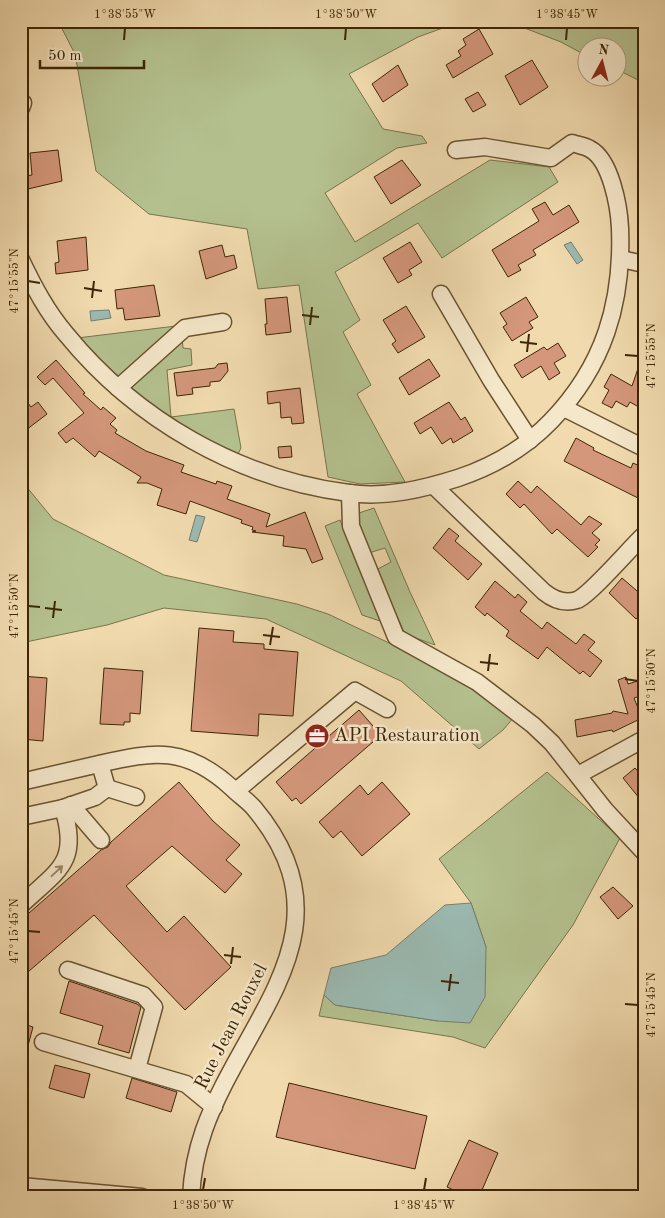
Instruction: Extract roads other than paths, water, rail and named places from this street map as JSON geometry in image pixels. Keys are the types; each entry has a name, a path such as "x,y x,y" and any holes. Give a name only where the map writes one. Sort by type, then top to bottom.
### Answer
{"street":[{"path":"21,260 41,300 65,334 118,388 172,428 238,463 286,479 350,493 410,492 434,486 483,468 508,456 530,440 564,408 584,381 599,355 618,288 621,259 616,194 603,164 592,150 572,143 551,158 486,147 456,150"},
{"path":"621,259 644,264"},
{"path":"442,294 491,380 530,440"},
{"path":"118,388 185,328 222,322"},
{"path":"564,408 644,448"},
{"path":"434,486 544,592 552,599 563,602 577,600 589,591 644,534"},
{"path":"350,493 351,526 396,637 477,682 514,709 552,743 605,810 644,852"},
{"path":"236,791 355,690 387,709"},
{"path":"578,775 644,739"},
{"name":"Rue Jean Rouxel","path":"21,782 137,755 177,756 200,763 236,791 252,806 270,828 282,849 289,870 296,913 293,940 280,981 214,1107 204,1131 191,1197"},
{"path":"100,764 107,788"},
{"path":"107,788 136,797"},
{"path":"21,817 67,807 95,797 107,788"},
{"path":"67,807 101,840"},
{"path":"21,905 64,864 70,849 67,807"},
{"path":"68,970 143,994 154,1007 137,1069"},
{"path":"43,1042 186,1084 214,1107"},
{"path":"21,1186 142,1197"}],"water":[{"path":"571,242 583,260 577,264 564,245"},
{"path":"109,310 111,318 91,321 90,311"},
{"path":"196,515 205,517 197,542 189,540"},
{"path":"471,903 486,947 485,997 470,1023 438,1021 335,1005 324,995 331,968 386,955 445,905"}],"place":[{"name":"API Restauration","path":"317,736"}]}
